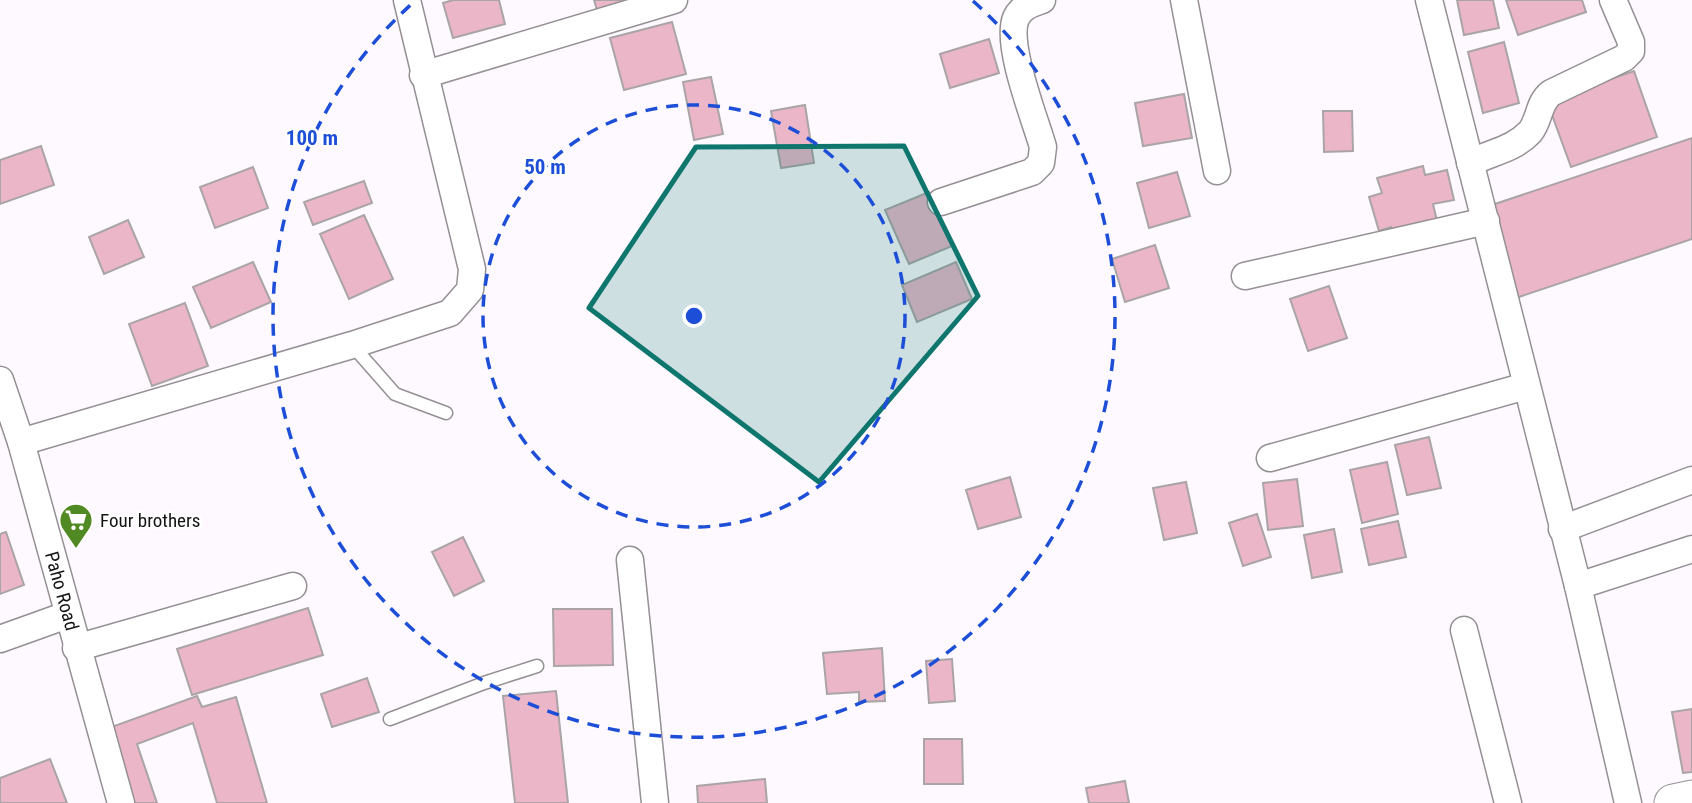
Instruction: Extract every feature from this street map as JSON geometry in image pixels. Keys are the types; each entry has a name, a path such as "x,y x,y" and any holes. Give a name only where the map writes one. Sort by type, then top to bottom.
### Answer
{"main road":[{"path":"1673,803 1692,799"}],"street":[{"path":"21,442 352,345 450,313 470,290 472,269 407,0"},
{"path":"423,75 674,0"},
{"path":"941,202 1031,172 1041,163 1042,147 1013,40 1015,19 1023,7 1042,0"},
{"path":"1184,0 1217,171"},
{"path":"1429,0 1578,586 1628,803"},
{"path":"1470,163 1513,147 1532,130 1542,100 1551,93 1624,58 1631,51 1631,42 1614,0"},
{"path":"1245,276 1486,221"},
{"name":"Paho Road","path":"0,380 21,442 66,615 121,803"},
{"path":"1270,458 1525,386"},
{"path":"1562,529 1692,480"},
{"path":"1578,586 1692,549"},
{"path":"630,560 655,803"},
{"path":"76,648 293,586"},
{"path":"0,639 66,615"},
{"path":"1464,630 1508,803"}],"lane":[{"path":"352,345 395,394 446,413"},
{"path":"390,719 484,682 537,666"}],"highlighted area":[{"path":"904,146 978,296 819,482 589,308 696,147"}],"building":[{"path":"453,0 499,0 505,24 453,38 443,3"},
{"path":"594,0 629,0 597,10"},
{"path":"1457,0 1493,0 1499,28 1464,35"},
{"path":"1506,0 1582,0 1586,12 1518,35"},
{"path":"672,22 686,74 624,90 610,38"},
{"path":"989,39 999,73 950,88 940,54"},
{"path":"1504,42 1519,103 1483,113 1468,52"},
{"path":"1634,71 1657,137 1571,167 1547,101"},
{"path":"711,77 723,134 694,140 683,82"},
{"path":"1184,94 1192,138 1143,146 1135,103"},
{"path":"805,105 814,163 781,168 771,111"},
{"path":"1323,111 1352,111 1353,151 1324,152"},
{"path":"1692,138 1692,239 1513,299 1483,208"},
{"path":"41,146 54,185 0,204 0,160"},
{"path":"1423,166 1425,175 1447,170 1454,200 1433,204 1437,221 1393,233 1391,227 1379,231 1369,197 1382,193 1377,178"},
{"path":"253,167 268,208 215,228 200,187"},
{"path":"1177,172 1190,216 1149,228 1137,183"},
{"path":"364,181 372,203 313,225 304,202"},
{"path":"929,192 952,246 909,264 885,210"},
{"path":"364,215 393,279 349,299 320,234"},
{"path":"128,220 144,257 104,274 89,237"},
{"path":"1155,245 1169,288 1125,302 1112,259"},
{"path":"253,262 271,302 211,328 193,287"},
{"path":"956,262 972,299 917,322 902,285"},
{"path":"1329,286 1347,338 1308,351 1290,299"},
{"path":"185,303 208,366 152,386 129,324"},
{"path":"1429,437 1441,488 1407,495 1395,445"},
{"path":"1387,462 1398,514 1362,523 1350,470"},
{"path":"1010,477 1021,517 978,529 966,490"},
{"path":"1297,479 1303,526 1268,530 1263,483"},
{"path":"1186,482 1197,533 1164,540 1153,488"},
{"path":"1257,514 1271,557 1243,566 1229,523"},
{"path":"1398,521 1406,557 1369,565 1361,529"},
{"path":"1334,529 1342,572 1312,578 1304,535"},
{"path":"6,532 24,585 0,594 0,534"},
{"path":"463,537 484,581 454,596 432,552"},
{"path":"308,608 323,655 192,695 177,649"},
{"path":"553,609 612,609 613,665 554,666"},
{"path":"882,648 885,701 859,702 859,692 827,694 823,653"},
{"path":"952,659 955,701 929,703 926,661"},
{"path":"367,678 379,712 332,727 321,694"},
{"path":"556,691 568,803 515,803 503,696"},
{"path":"197,696 202,707 236,697 267,803 217,803 193,723 137,744 157,803 131,803 106,729"},
{"path":"1692,709 1692,772 1683,773 1672,712"},
{"path":"924,739 962,739 963,784 924,784"},
{"path":"50,759 67,803 0,803 0,778"},
{"path":"765,779 767,803 698,803 697,786"},
{"path":"1125,781 1129,803 1089,803 1086,788"}],"place":[{"name":"Four brothers","path":"76,550"}]}
